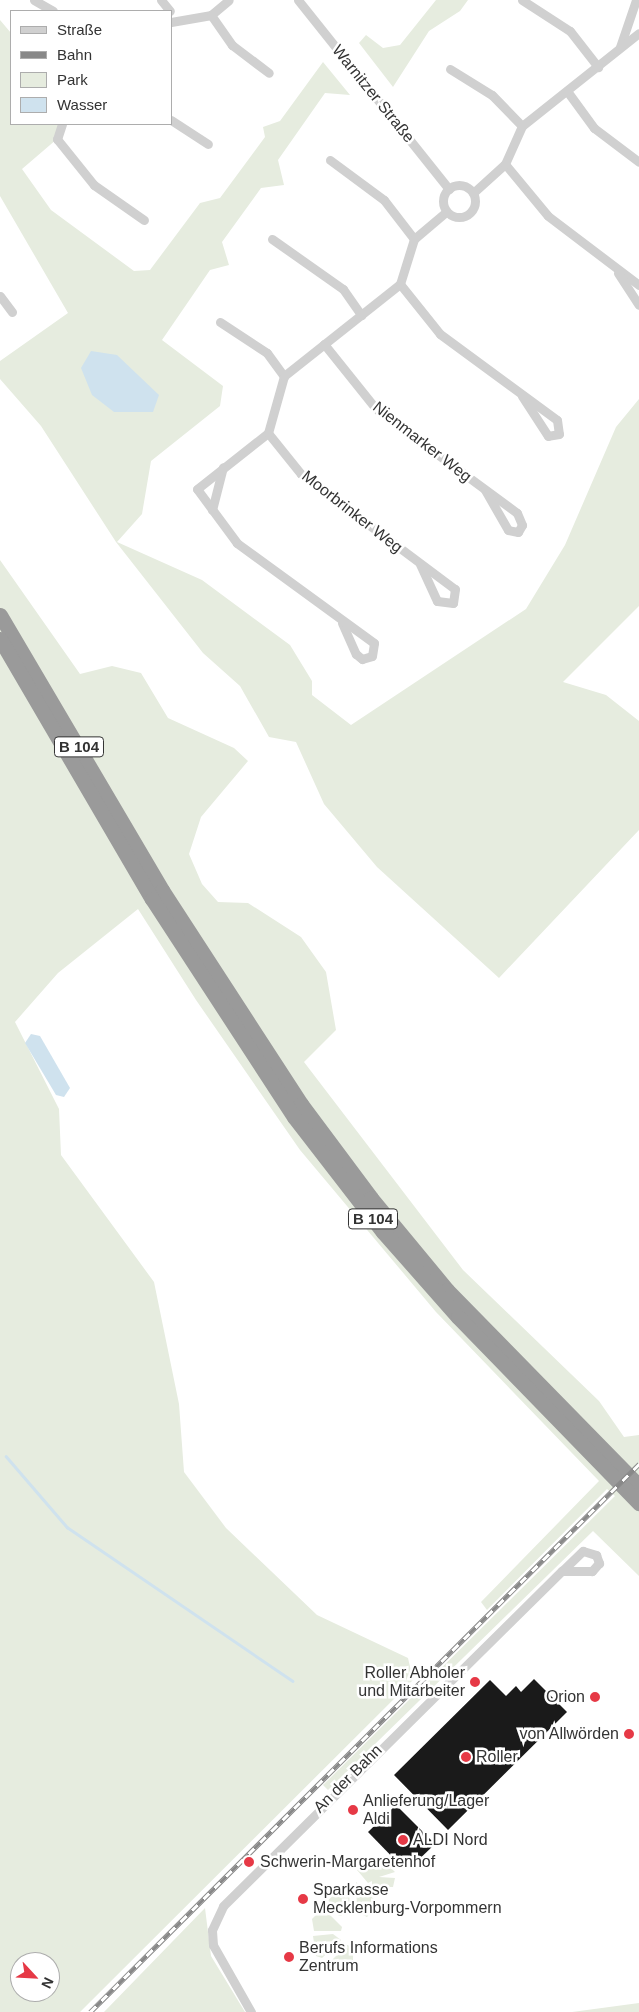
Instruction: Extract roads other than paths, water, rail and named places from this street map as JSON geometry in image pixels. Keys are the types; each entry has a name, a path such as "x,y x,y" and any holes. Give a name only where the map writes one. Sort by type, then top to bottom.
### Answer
{"highway":[{"name":"B 104","path":"0,615 154,889 301,1104 371,1198 447,1290 639,1486"},
{"name":"B 104","path":"0,639 294,1117 383,1232 550,1415 639,1503"}],"street":[{"path":"34,0 51,10"},
{"path":"172,16 210,15 229,0"},
{"name":"Warnitzer Straße","path":"298,0 449,189"},
{"path":"522,0 570,31 598,67"},
{"path":"620,47 636,7"},
{"path":"210,15 232,45 269,73"},
{"path":"473,193 505,164 522,126 639,33"},
{"path":"450,69 492,95 522,126"},
{"path":"567,91 594,128 639,162"},
{"path":"172,121 208,144"},
{"path":"62,125 57,139 94,185 144,220"},
{"path":"330,160 384,200 414,239"},
{"path":"505,164 548,216 618,273 639,285"},
{"path":"462,185 473,193 475,204 471,216 457,218 446,212 443,200 449,189 462,185"},
{"path":"342,623 237,543 197,489 268,433 284,376 400,284 414,239 446,212"},
{"path":"272,239 343,289 362,315"},
{"path":"618,273 639,305"},
{"path":"400,284 440,334 557,420 559,434 548,436 522,396"},
{"path":"0,296 12,312"},
{"path":"220,322 267,353 284,376"},
{"name":"Nienmarker Weg","path":"324,344 376,410 517,513 522,525 518,532 508,530 485,490"},
{"name":"Moorbrinker Weg","path":"268,433 301,474 455,589 453,603 437,601 420,564"},
{"path":"212,510 223,467"},
{"name":"An der Bahn","path":"251,2012 213,1945 212,1930 223,1906 562,1571"}],"water":[{"path":"91,351 117,355 159,395 153,412 114,412 92,395 81,368"},
{"path":"31,1034 40,1036 70,1088 64,1097 56,1095 25,1043"}],"waterway":[{"path":"6,1456 67,1527 293,1681"}],"railway":[{"path":"90,2012 639,1464"}],"place":[{"name":"Roller Abholer und Mitarbeiter","path":"475,1682"},
{"name":"Orion","path":"595,1697"},
{"name":"von Allwörden","path":"629,1734"},
{"name":"Roller","path":"466,1757"},
{"name":"Anlieferung/Lager Aldi","path":"353,1810"},
{"name":"ALDI Nord","path":"403,1840"},
{"name":"Schwerin-Margaretenhof","path":"249,1862"},
{"name":"Sparkasse Mecklenburg-Vorpommern","path":"303,1899"},
{"name":"Berufs Informations Zentrum","path":"289,1957"}]}
